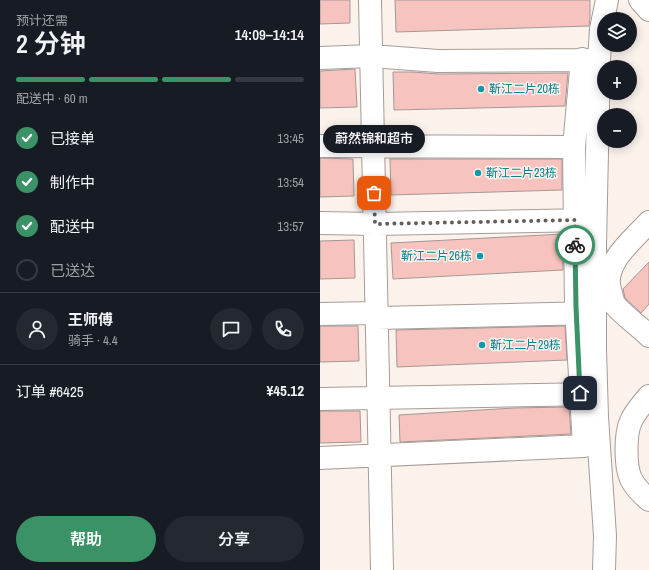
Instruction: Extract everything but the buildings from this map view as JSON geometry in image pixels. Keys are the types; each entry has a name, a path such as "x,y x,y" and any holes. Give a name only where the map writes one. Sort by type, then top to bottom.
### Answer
{"street":[{"path":"370,0 382,570"},
{"path":"585,220 574,147 591,60 601,29 607,0"},
{"path":"640,0 649,10"},
{"path":"320,58 371,56 438,61 591,60"},
{"path":"591,60 585,220 588,394 605,536 604,570"},
{"path":"320,146 574,147"},
{"path":"320,223 375,224 585,220"},
{"path":"649,222 618,256 611,267 608,277 610,290 615,304 649,336"},
{"path":"320,314 377,315 586,312"},
{"path":"320,399 588,394"},
{"path":"320,458 584,446 588,394"},
{"path":"649,396 631,421 628,436 627,462 630,479 640,492 649,500"}],"way so far":[{"path":"374,193 375,224 575,220 575,245"}],"place":[{"name":"靳江二片20栋","path":"481,89"},
{"name":"靳江二片23栋","path":"478,173"},
{"name":"蔚然锦和超市","path":"374,193"},
{"name":"靳江二片26栋","path":"480,256"},
{"name":"靳江二片29栋","path":"482,345"}],"route":[{"path":"575,245 580,393"}]}
